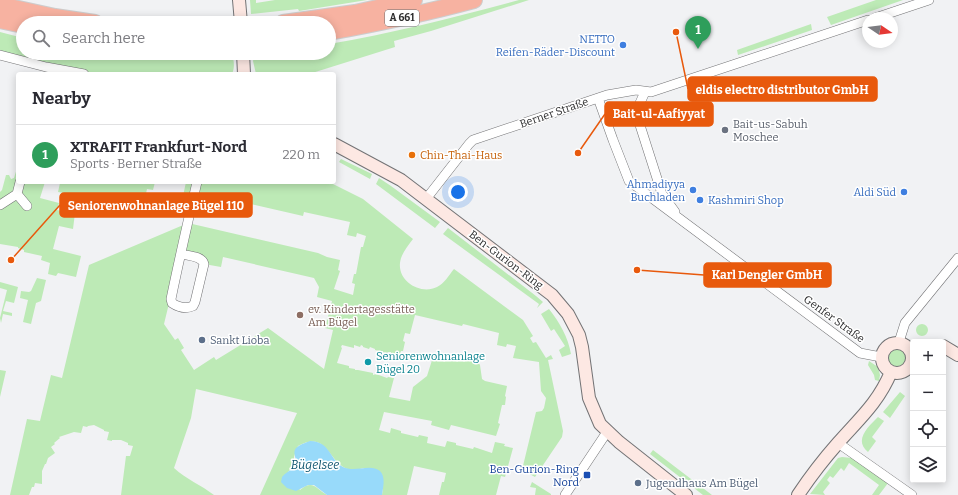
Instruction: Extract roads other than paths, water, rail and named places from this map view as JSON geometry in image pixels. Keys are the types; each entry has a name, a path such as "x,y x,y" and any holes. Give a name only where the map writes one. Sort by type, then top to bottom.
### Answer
{"highway":[{"name":"A 661","path":"334,16 355,13 414,0"},
{"name":"A 661","path":"336,31 427,13 474,0"},
{"path":"0,5 50,16"},
{"path":"0,20 16,23"}],"street":[{"path":"893,12 929,0"},
{"path":"239,2 240,16"},
{"name":"Berner Straße","path":"426,199 473,140 607,95 636,90 645,92 656,90 862,22"},
{"path":"0,56 46,71 59,72"},
{"path":"243,60 244,72"},
{"name":"Genfer Straße","path":"645,92 639,105 638,119 662,194 680,219"},
{"name":"Genfer Straße","path":"598,98 629,181 860,353 882,357"},
{"name":"Ben-Gurion-Ring","path":"336,145 389,172 544,288 560,304 574,324 579,335 589,398 600,424 607,432 686,495"},
{"path":"20,184 18,194 27,206"},
{"path":"181,254 200,258 204,264 195,302 193,306 188,308 176,306 172,303 171,299 197,184"},
{"path":"0,205 18,194"},
{"path":"899,342 905,323 958,258"},
{"path":"910,349 906,345 899,342 893,343 886,347 882,357 884,366 891,372 903,372 910,366"},
{"path":"946,348 958,356"},
{"path":"798,495 817,468 838,443 873,406 885,386 891,372"},
{"path":"565,495 607,432"},
{"path":"838,443 912,495"}],"water":[{"name":"Bügelsee","path":"310,441 322,444 338,464 343,467 348,469 372,468 380,471 384,479 382,495 327,495 314,485 308,485 296,491 287,488 281,482 282,477 294,467 296,463 294,453 295,450 302,444"}],"place":[{"name":"eldis electro distributor GmbH","path":"676,32"},
{"name":"NETTO Reifen-Räder-Discount","path":"623,45"},
{"name":"XTRAFIT Frankfurt-Nord","path":"698,49"},
{"name":"Bait-us-Sabuh Moschee","path":"725,130"},
{"name":"Bait-ul-Aafiyyat","path":"578,153"},
{"name":"Chin-Thai-Haus","path":"412,155"},
{"name":"Ahmadiyya Buchladen","path":"693,190"},
{"name":"Aldi Süd","path":"904,192"},
{"name":"Kashmiri Shop","path":"700,200"},
{"name":"Seniorenwohnanlage Bügel 110","path":"11,260"},
{"name":"Karl Dengler GmbH","path":"637,270"},
{"name":"ev. Kindertagesstätte Am Bügel","path":"300,315"},
{"name":"Sankt Lioba","path":"202,340"},
{"name":"Seniorenwohnanlage Bügel 20","path":"368,362"},
{"name":"Ben-Gurion-Ring Nord","path":"587,475"},
{"name":"Jugendhaus Am Bügel","path":"638,483"}]}
